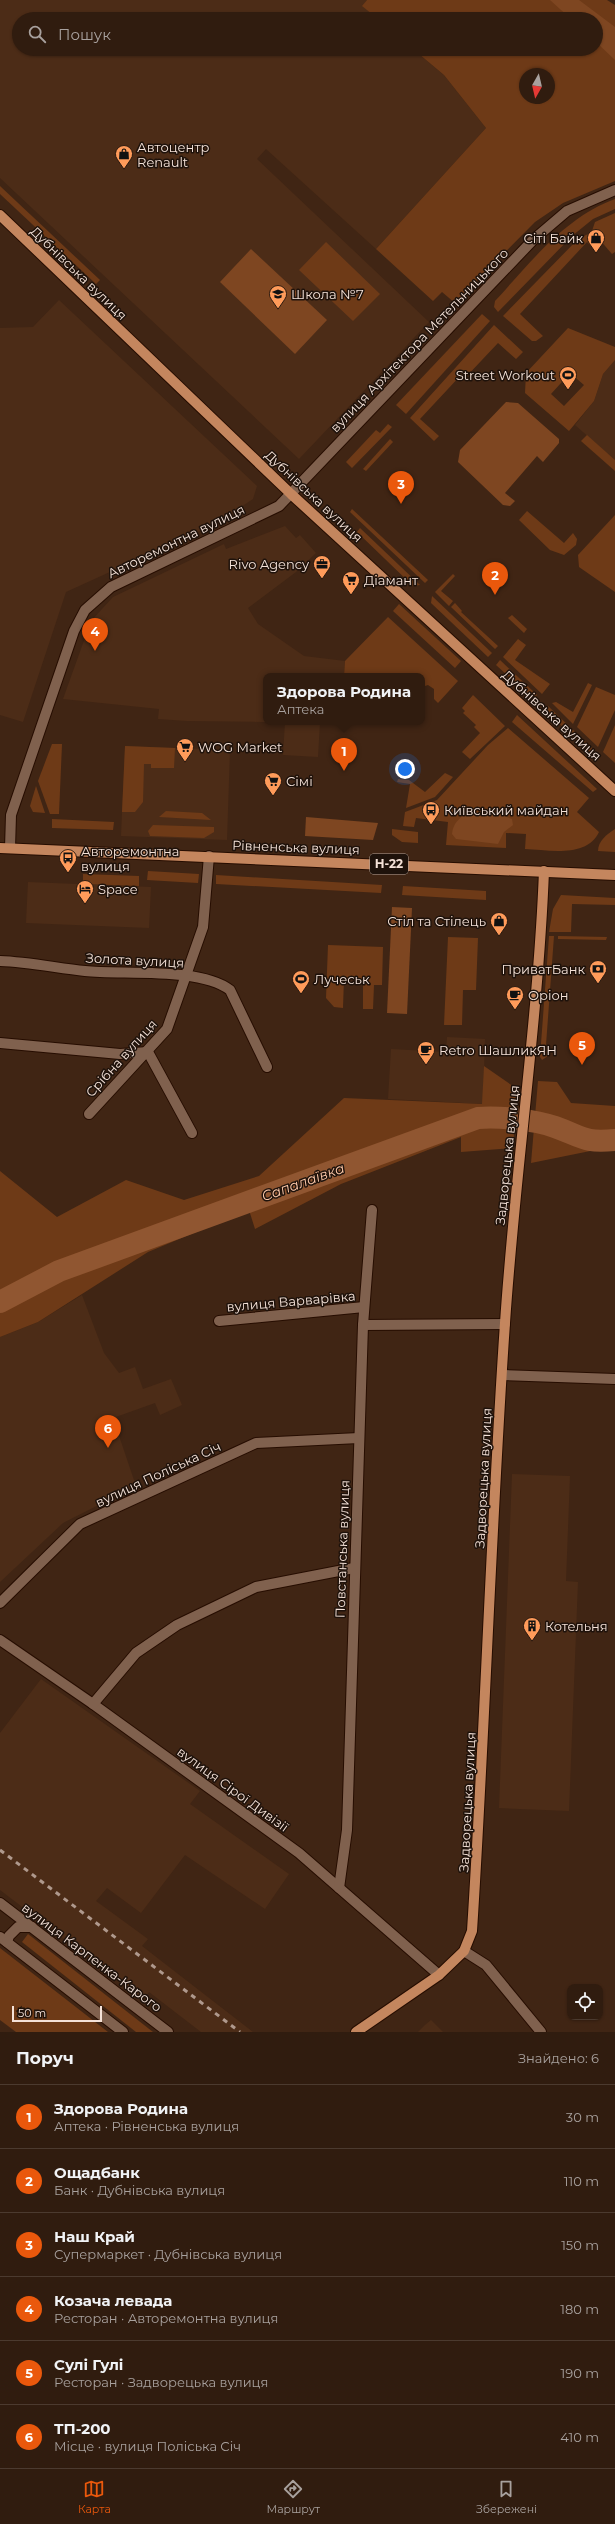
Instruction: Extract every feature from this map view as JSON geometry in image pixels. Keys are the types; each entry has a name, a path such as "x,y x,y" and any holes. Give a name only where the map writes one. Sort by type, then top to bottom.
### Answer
{"main road":[{"name":"Дубнівська вулиця","path":"0,215 291,494 615,790"},
{"name":"Рівненська вулиця","path":"5,848 615,875"},
{"name":"Задворецька вулиця","path":"356,2032 439,1975 464,1951 472,1931 505,1324 516,1190 527,1096 544,871"}],"street":[{"name":"вулиця Архітектора Метельницького","path":"291,494 533,240 567,211 615,190"},
{"name":"Авторемонтна вулиця","path":"5,848 11,815 74,631 85,610 111,587 279,506 291,494"},
{"name":"Срібна вулиця","path":"89,1114 148,1052 167,1029 203,927 209,856"},
{"name":"Золота вулиця","path":"0,961 87,971 187,975 224,985 230,990 267,1067"},
{"path":"0,1043 120,1054 148,1052 192,1133"},
{"name":"Повстанська вулиця","path":"339,1888 347,1830 354,1568 363,1325 372,1210"},
{"name":"вулиця Варварівка","path":"220,1320 364,1307"},
{"path":"363,1325 505,1324"},
{"path":"502,1375 615,1379"},
{"name":"вулиця Поліська Січ","path":"0,1603 80,1524 256,1443 359,1438"},
{"path":"93,1704 136,1653 177,1625 256,1586 354,1568"},
{"name":"вулиця Сірої Дивізії","path":"0,1640 93,1704 299,1853 439,1975"},
{"name":"вулиця Карпенка-Карого","path":"0,1903 168,2032"},
{"path":"32,1927 18,1927 4,1940 123,2032"},
{"path":"464,1951 486,1965 540,2032"}],"shaded area":[{"path":"0,0 367,0 363,6 370,12 12,12 12,56 421,56 444,75 486,128 376,249 266,149 257,159 429,322 299,459 0,178"},
{"path":"367,0 607,0 615,5 615,181 563,203 535,222 455,303 442,292 433,301 376,249 486,128 444,75 421,56 603,56 603,12 369,12 362,6"},
{"path":"550,0 579,0 595,12 563,12"},
{"path":"603,18 615,27 615,60 603,49"},
{"path":"0,186 100,280 96,284 0,194"},
{"path":"615,199 615,209 593,219 572,236 498,312 494,307 495,301 549,242 580,217"},
{"path":"615,213 615,252 612,254 592,231 595,222"},
{"path":"588,234 597,245 593,248 587,242 520,314 543,336 536,341 532,341 503,316 578,239"},
{"path":"326,242 380,294 353,321 299,270"},
{"path":"251,249 327,320 295,354 220,282"},
{"path":"59,300 257,486 253,499 215,524 66,592 23,722 0,715 0,328 33,327"},
{"path":"482,314 490,321 406,414 396,405"},
{"path":"494,325 523,352 516,359 498,343 465,378 461,375 420,419 439,436 434,441 410,418"},
{"path":"568,328 615,347 615,360 603,374 594,401 569,431 525,393 526,373","holes":["570,373 584,385 564,406 551,394"]},
{"path":"615,360 615,460 575,425 594,401 603,374"},
{"path":"506,402 518,403 559,439 559,443 543,462 537,456 505,493 515,501 510,506 503,505 458,462 460,450"},
{"path":"388,424 392,427 352,468 346,462 376,430 380,433"},
{"path":"587,435 615,460 615,471 581,441"},
{"path":"390,439 393,442 366,471 363,469"},
{"path":"352,509 428,580 425,583 350,512"},
{"path":"527,511 564,543 573,533 577,539 576,545 564,555 550,550 519,520"},
{"path":"615,515 615,592 579,567 578,555"},
{"path":"285,526 296,538 300,535 316,553 296,572 248,608 258,624 304,656 345,661 344,673 263,673 263,722 158,719 159,709 63,699 91,621 113,597 224,544 226,549"},
{"path":"360,528 420,585 413,586 357,532"},
{"path":"453,574 455,576 441,591 453,601 449,606 435,592"},
{"path":"432,596 492,653 488,657 431,603"},
{"path":"455,603 462,611 461,612 498,646 495,649 451,607"},
{"path":"399,604 461,661 455,668 393,611"},
{"path":"512,615 527,629 524,633 508,618"},
{"path":"388,617 458,681 438,703 434,699 434,689 428,685 425,686 425,673 344,673 345,661"},
{"path":"518,639 526,645 515,660 550,684 542,694 503,657"},
{"path":"500,660 537,695 533,699 496,665"},
{"path":"588,683 592,685 573,724 552,703 556,702 573,712"},
{"path":"596,687 615,695 615,710 598,747 577,727"},
{"path":"473,695 505,726 470,759 462,752 480,733 474,727 476,725 463,713 465,711 462,708"},
{"path":"548,706 595,751 592,755 547,712"},
{"path":"517,715 597,789 593,792 512,722"},
{"path":"285,725 320,725 318,757 283,755"},
{"path":"615,725 615,763 603,752"},
{"path":"508,728 589,798 577,812 599,832 593,840 586,846 566,851 525,849 526,834 506,833 506,848 446,845 448,822 416,818 414,827 403,826 405,812 437,800 488,745"},
{"path":"52,744 62,744 59,814 50,814 38,781"},
{"path":"125,746 230,750 227,840 121,836"},
{"path":"125,746 175,748 174,768 151,768 151,764 144,764 143,802 135,812 122,812"},
{"path":"445,773 453,777 435,797 406,808 410,784 397,782 398,779 409,780 425,792"},
{"path":"36,786 45,813 33,812 30,806"},
{"path":"166,811 202,813 211,820 159,817"},
{"path":"467,812 497,813 512,819 513,825 504,832 498,844 456,839 452,834 454,827"},
{"path":"306,817 378,823 373,840 305,836"},
{"path":"52,819 114,822 113,830 52,828"},
{"path":"153,825 214,827 214,832 204,838 150,836 148,831"},
{"path":"392,829 418,832 418,843 402,842 392,835"},
{"path":"615,829 615,852 598,851 601,841"},
{"path":"148,871 199,874 198,883 147,880"},
{"path":"83,874 139,876 139,886 83,884"},
{"path":"216,875 382,885 381,893 216,884"},
{"path":"28,882 151,887 149,928 26,923"},
{"path":"403,886 486,891 486,900 402,895"},
{"path":"561,895 615,898 615,905 572,904 571,932 549,932 553,909"},
{"path":"392,907 412,908 407,1014 387,1013"},
{"path":"549,936 554,936 546,1045 548,1056 542,1060 540,1057"},
{"path":"558,936 607,937 606,940 558,939"},
{"path":"448,937 478,938 476,990 463,990 462,1025 444,1025"},
{"path":"328,945 383,947 382,985 374,985 373,1009 363,1009 363,979 344,978 343,1008 334,1007 326,998"},
{"path":"447,1037 485,1039 483,1104 388,1099 391,1049 446,1052"},
{"path":"484,1066 517,1089 513,1148 461,1152 461,1137 341,1184 255,1229 249,1210 148,1252 38,1322 0,1337 0,1171 57,1217 126,1180 184,1200 259,1176 344,1098 482,1104"},
{"path":"538,1081 557,1082 571,1103 615,1106 615,1146 531,1163"},
{"path":"82,1295 104,1353 119,1373 135,1367 143,1389 171,1379 182,1405 160,1415 155,1403 113,1418 136,1486 63,1523 0,1582 0,1337 38,1322"},
{"path":"512,1474 570,1476 566,1581 578,1582 569,1811 499,1808"},
{"path":"41,1679 200,1791 190,1804 289,1874 265,1909 185,1855 141,1913 107,1888 96,1901 148,1939 142,1946 253,2032 201,2032 149,1992 143,1999 0,1890 0,1733"},
{"path":"28,1934 153,2032 136,2032 22,1942"},
{"path":"0,1948 108,2032 16,2032 0,2020"},
{"path":"431,2020 443,2032 418,2032 425,2025"}],"waterway":[{"name":"Сапалаївка","path":"0,1302 59,1271 478,1118 506,1118 527,1121 555,1127 589,1140 615,1140"}],"railway":[{"path":"0,1850 240,2032"}],"place":[{"name":"Автоцентр Renault","path":"124,169"},
{"name":"Сіті Байк","path":"596,253"},
{"name":"Школа №7","path":"278,309"},
{"name":"Street Workout","path":"568,390"},
{"name":"Наш Край","path":"401,504"},
{"name":"Rivo Agency","path":"322,579"},
{"name":"Діамант","path":"351,595"},
{"name":"Ощадбанк","path":"495,595"},
{"name":"Козача левада","path":"95,651"},
{"name":"WOG Market","path":"185,762"},
{"name":"Здорова Родина","path":"344,771"},
{"name":"Сімі","path":"273,796"},
{"name":"Київський майдан","path":"431,825"},
{"name":"Авторемонтна вулиця","path":"68,873"},
{"name":"Space","path":"85,904"},
{"name":"Стіл та Стілець","path":"499,936"},
{"name":"ПриватБанк","path":"598,984"},
{"name":"Лучеськ","path":"301,994"},
{"name":"Оріон","path":"515,1010"},
{"name":"Retro ШашликЯН","path":"426,1065"},
{"name":"Сулі Гулі","path":"582,1065"},
{"name":"ТП-200","path":"108,1448"},
{"name":"Котельня","path":"532,1641"}]}
